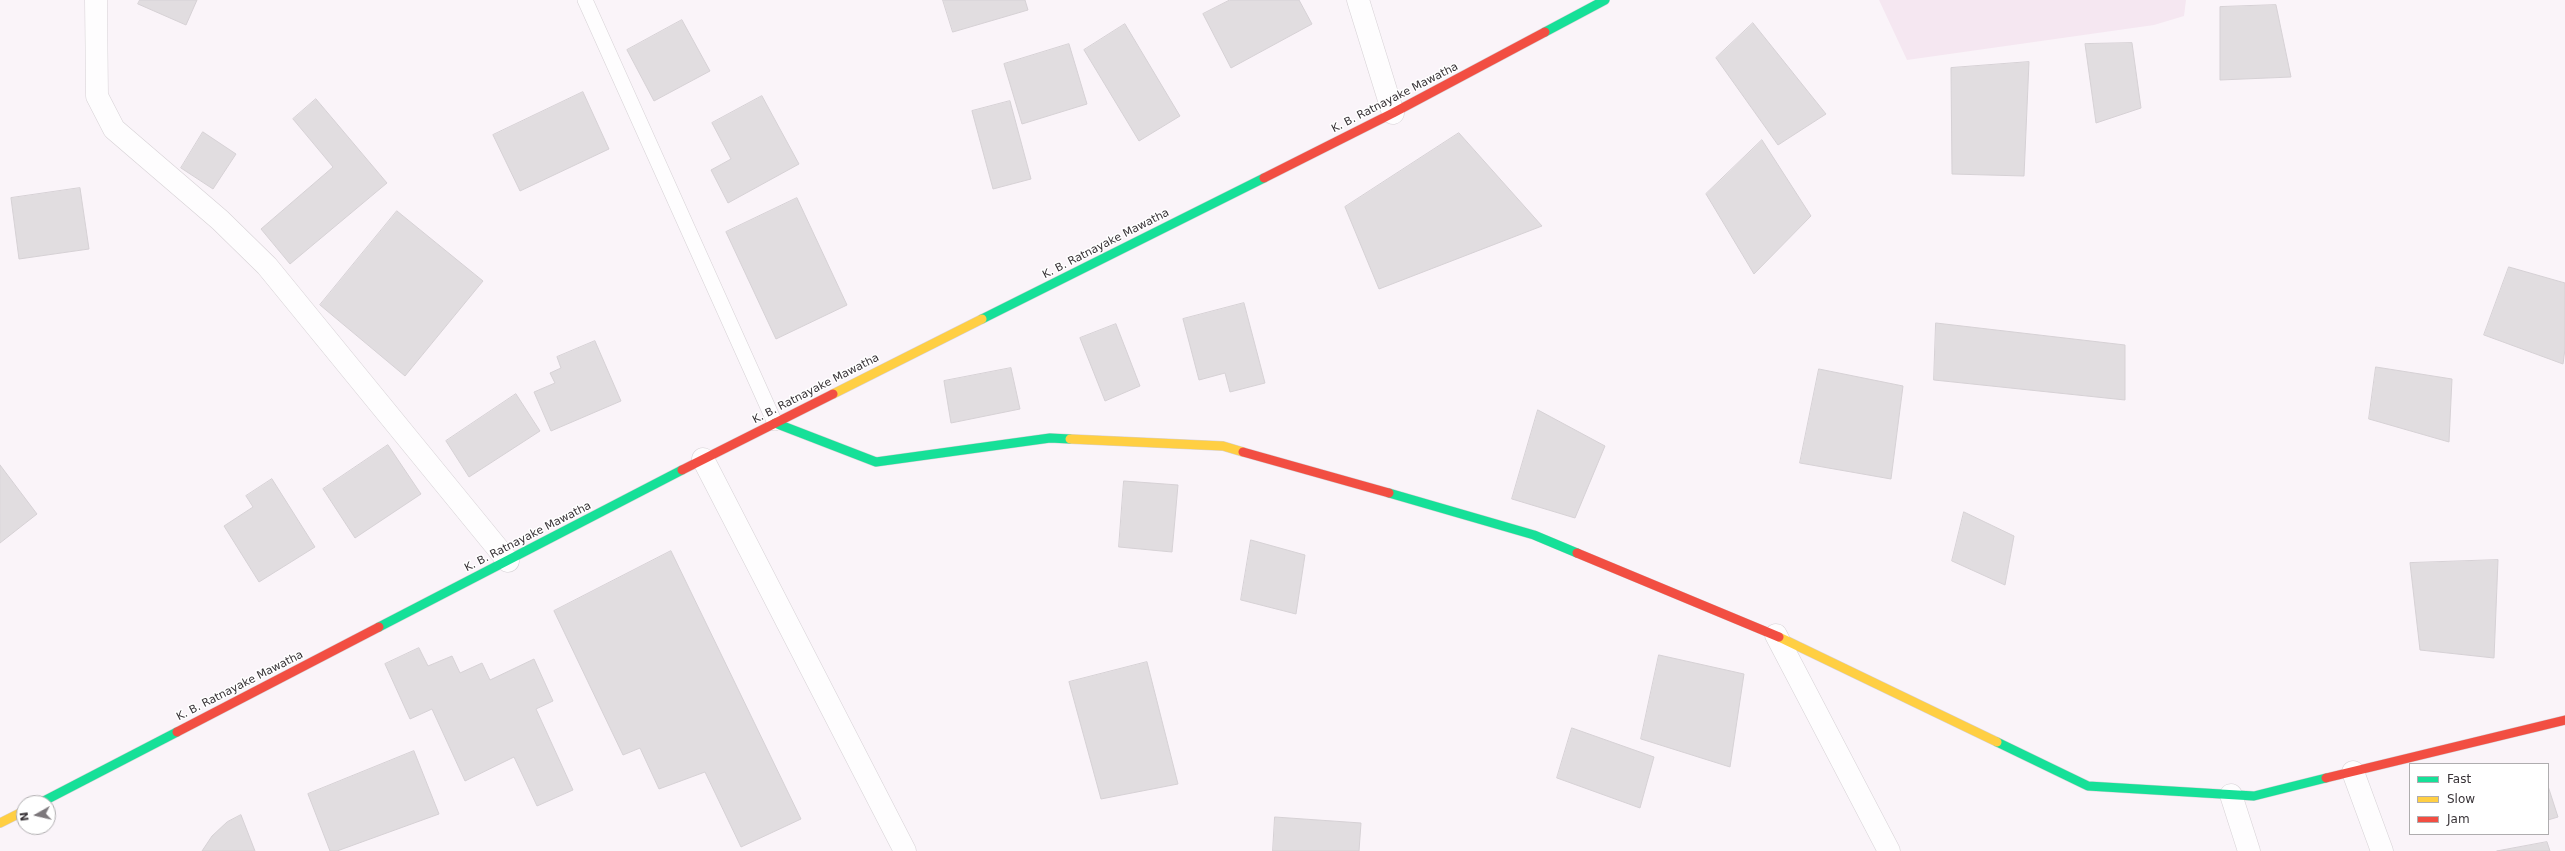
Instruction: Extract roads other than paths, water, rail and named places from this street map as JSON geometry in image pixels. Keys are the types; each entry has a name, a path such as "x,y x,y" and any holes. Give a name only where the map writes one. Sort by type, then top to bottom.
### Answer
{"main road":[{"name":"K. B. Ratnayake Mawatha","path":"55,795 703,459 1393,113 1605,0"},
{"path":"775,423 876,462 1050,438 1223,446 1534,535 1776,635 2088,786 2254,796 2565,720"},
{"path":"0,823 16,815"}],"street":[{"path":"96,0 97,96 114,129 220,220 267,266 508,561"},
{"path":"1358,0 1393,113"},
{"path":"703,459 906,851"},
{"path":"1776,635 1889,851"},
{"path":"2353,772 2382,851"},
{"path":"2231,795 2249,851"}],"lane":[{"path":"585,0 775,423"}]}
